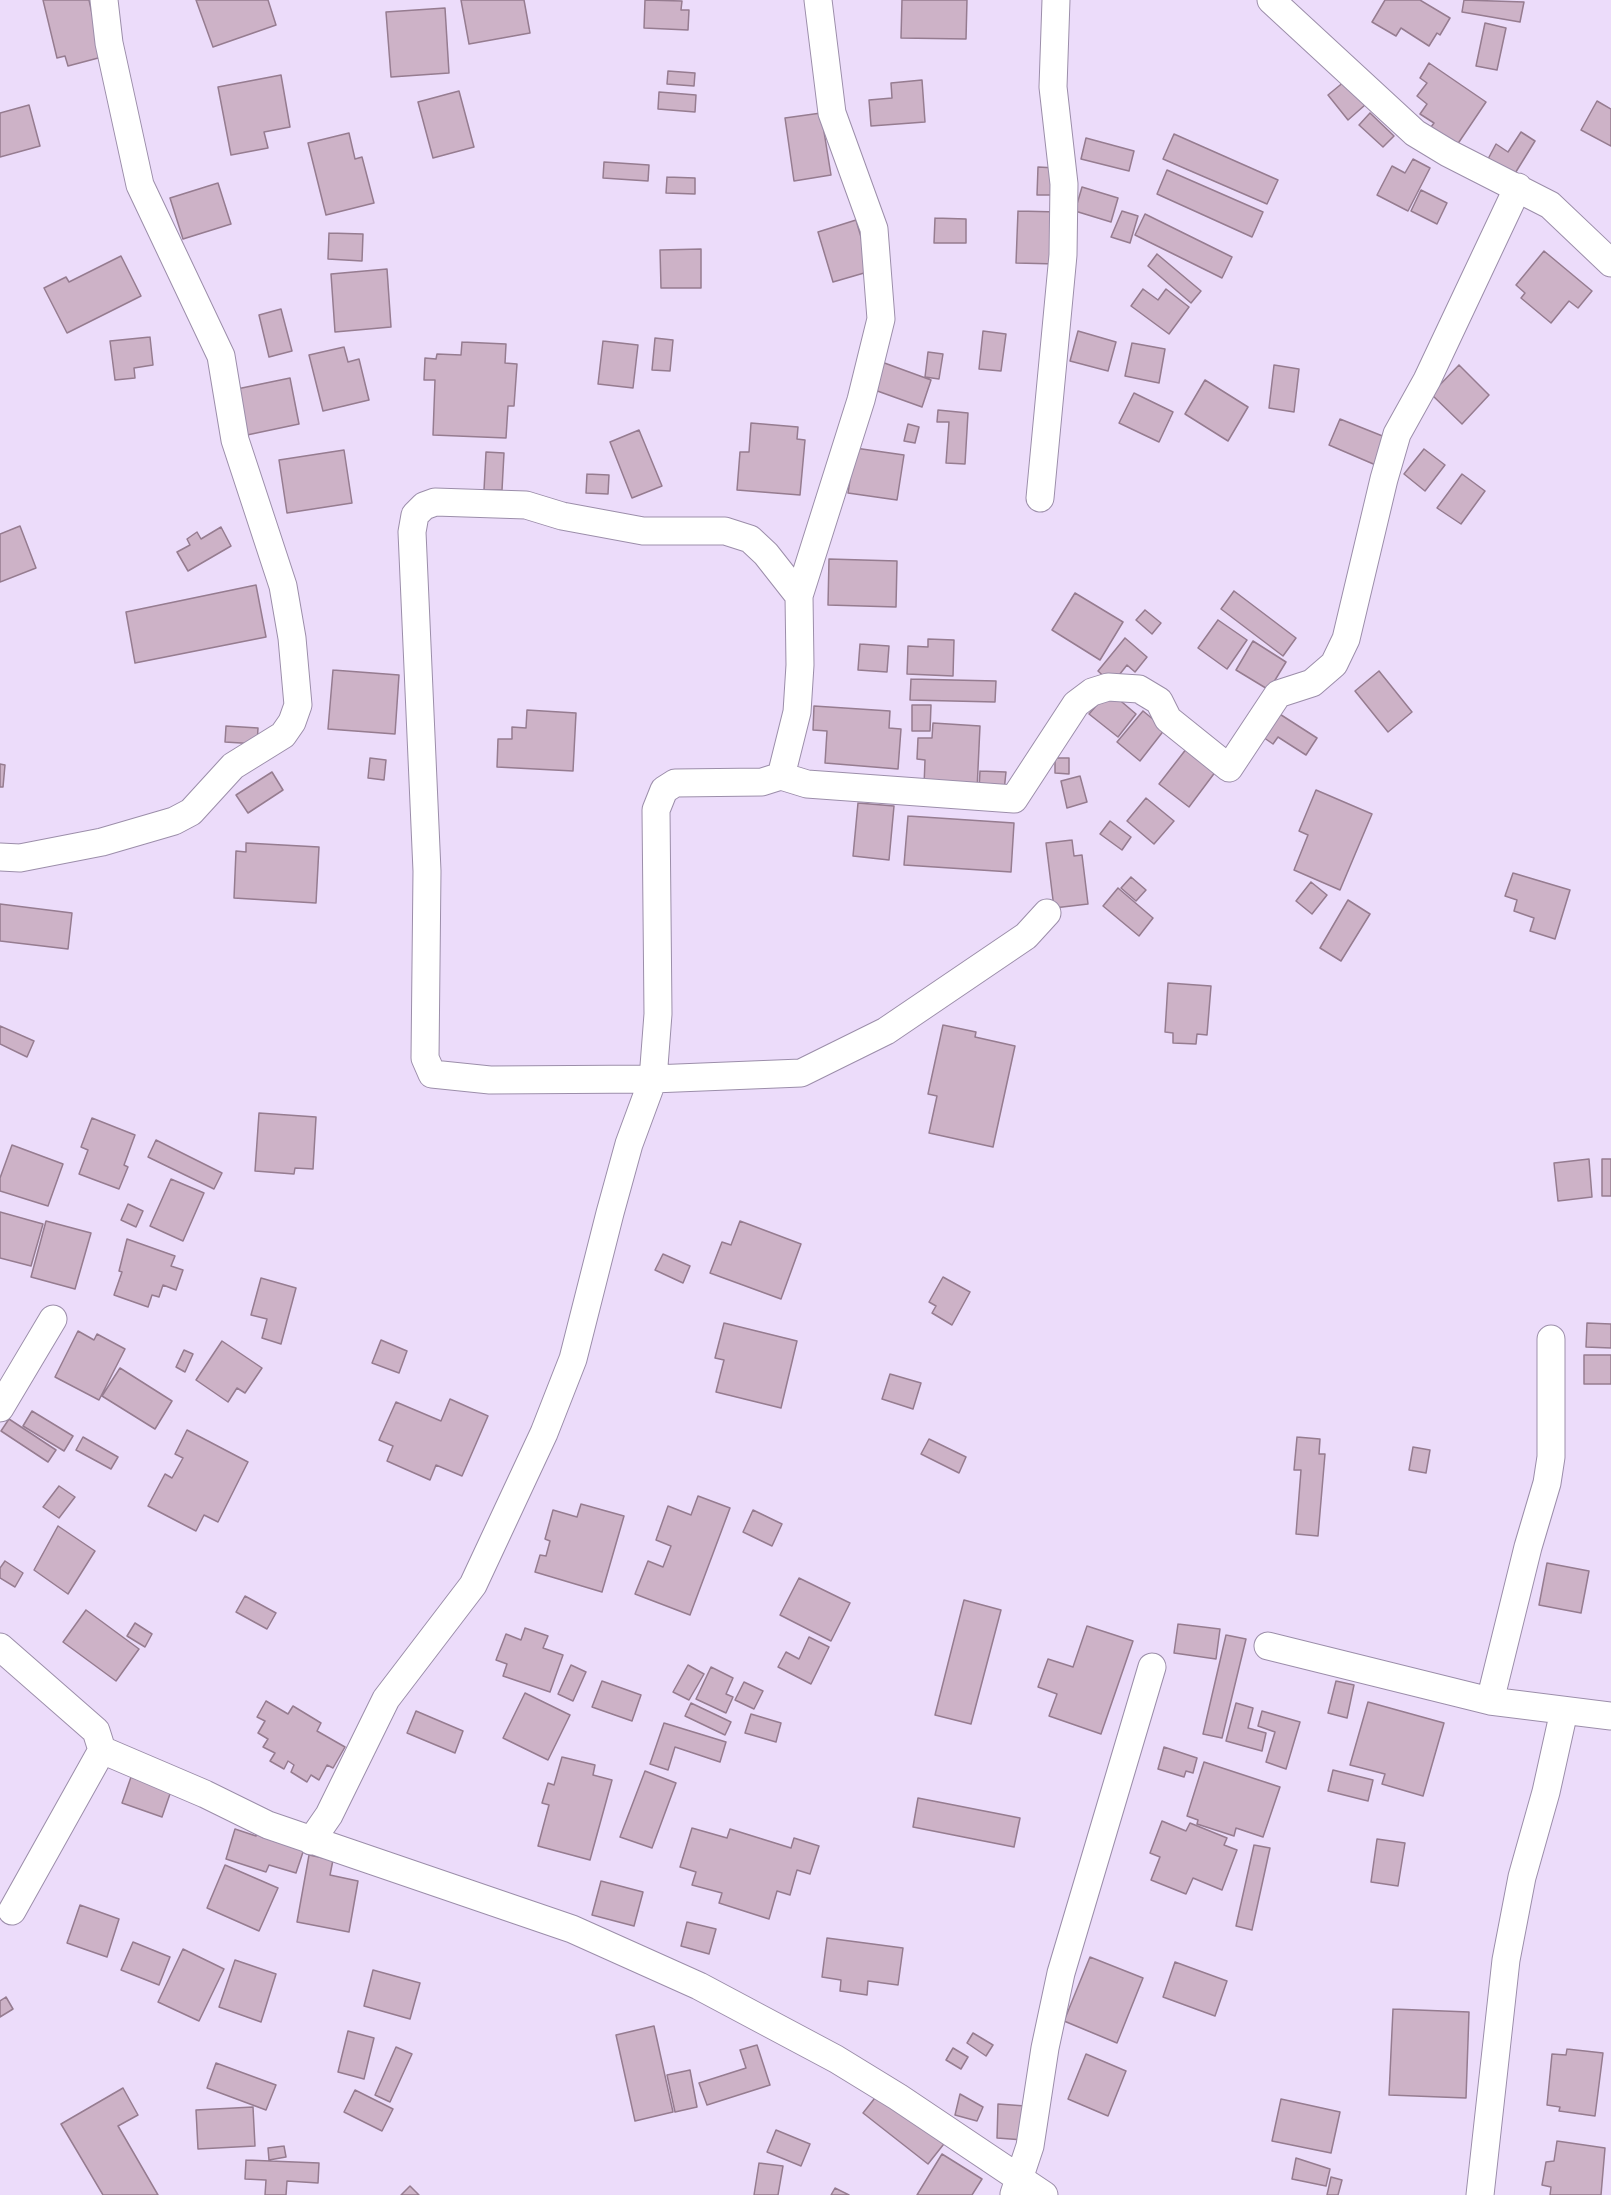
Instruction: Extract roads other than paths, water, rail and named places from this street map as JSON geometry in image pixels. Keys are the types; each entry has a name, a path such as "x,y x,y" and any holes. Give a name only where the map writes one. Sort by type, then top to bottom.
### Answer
{"street":[{"path":"0,857 20,858 102,842 174,821 191,812 203,801 233,765 283,735 292,722 298,705 292,638 283,586 236,440 221,356 140,185 109,43 104,0"},
{"path":"781,776 797,712 800,665 799,596 861,399 881,319 874,229 832,113 818,0"},
{"path":"1040,498 1063,255 1064,184 1053,87 1056,0"},
{"path":"1271,0 1415,133 1448,153 1518,187 1550,206 1611,263"},
{"path":"311,1841 329,1815 386,1699 473,1586 544,1433 573,1359 610,1213 630,1144 653,1079 658,1014 656,810 664,790 675,783 762,782 781,776 807,784 1014,799 1077,704 1092,692 1107,687 1139,689 1159,701 1168,719 1229,768 1278,694 1312,683 1334,664 1346,639 1381,490 1397,434 1427,380 1518,187"},
{"path":"799,596 766,554 750,539 725,531 643,531 562,516 525,505 487,503 435,502 424,506 415,515 412,523 427,871 425,1058 432,1074 490,1080 653,1079 801,1073 886,1031 1026,936 1047,913"},
{"path":"0,1408 53,1319"},
{"path":"1490,1701 1528,1547 1547,1483 1551,1457 1551,1339"},
{"path":"1268,1646 1490,1701 1611,1716"},
{"path":"0,1647 96,1731 102,1750 12,1911"},
{"path":"1017,2187 1030,2146 1044,2048 1061,1973 1152,1667"},
{"path":"1480,2195 1506,1960 1522,1877 1546,1792 1564,1711"},
{"path":"102,1750 187,1786 268,1825 582,1932 699,1986 836,2060 1017,2187 1044,2195"}]}
